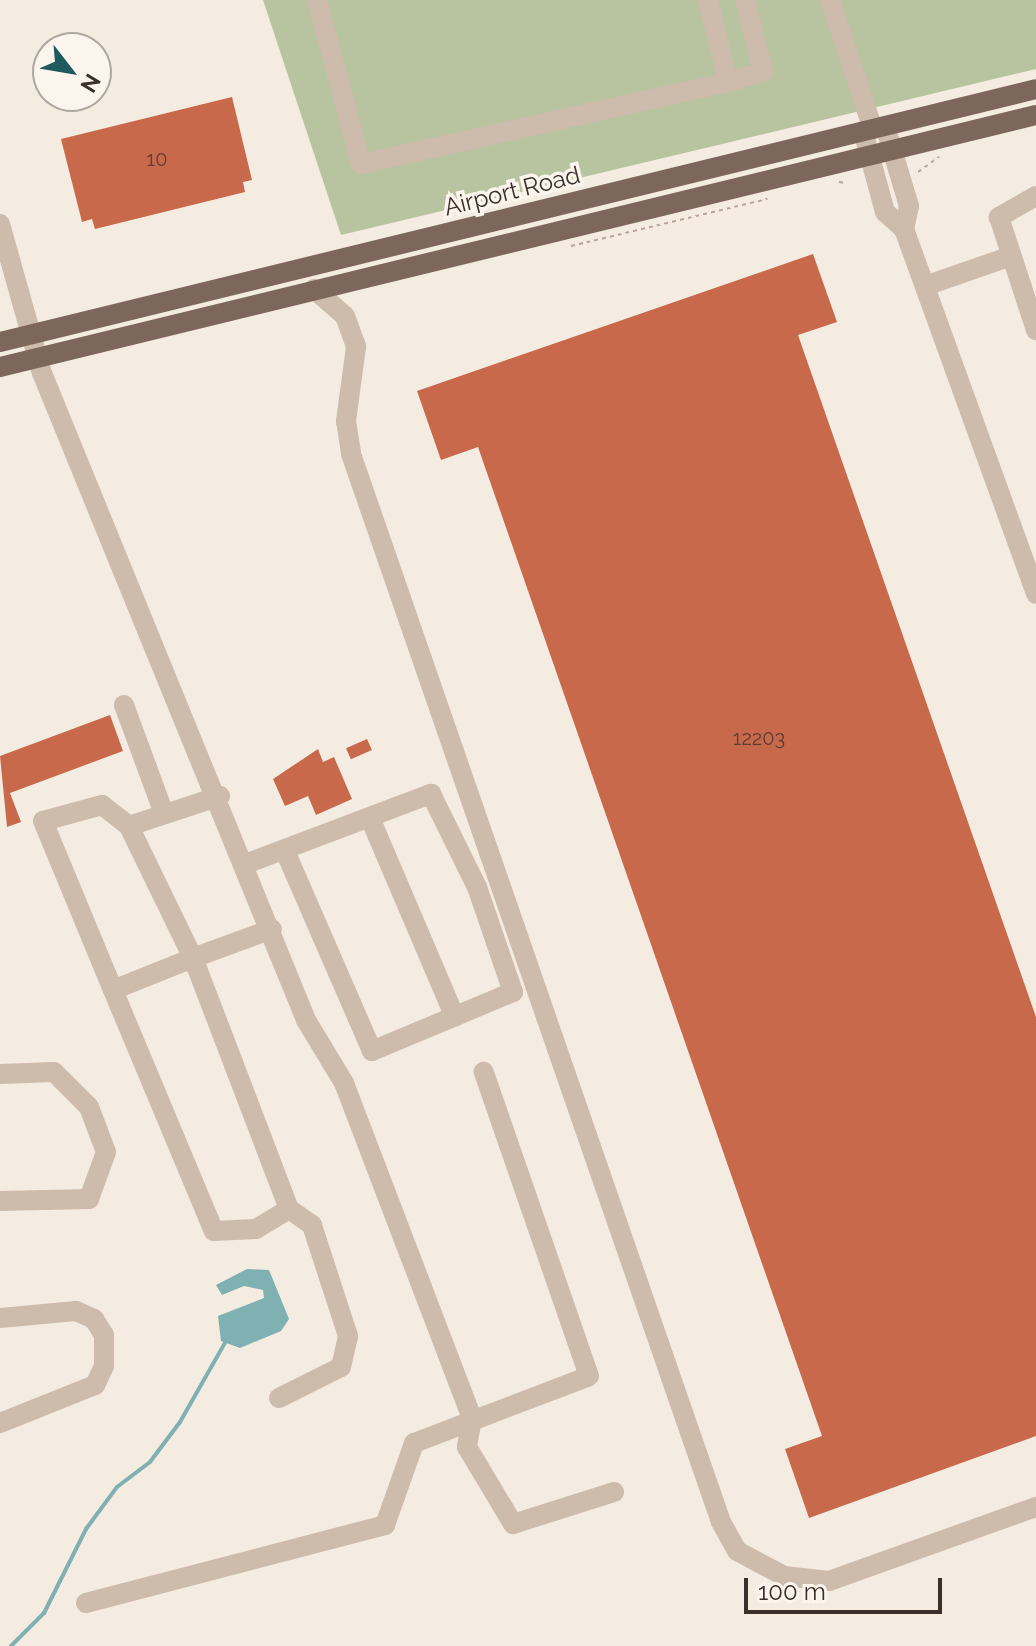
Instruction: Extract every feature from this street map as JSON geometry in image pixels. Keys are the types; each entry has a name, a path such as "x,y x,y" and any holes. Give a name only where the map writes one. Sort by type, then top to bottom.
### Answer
{"main road":[{"name":"Airport Road","path":"0,367 36,354 874,129 1036,89"},
{"name":"Airport Road","path":"0,342 36,354 1036,115"}],"street":[{"path":"317,0 361,164 763,72 745,0"},
{"path":"708,0 728,82"},
{"path":"830,0 874,129 891,151 909,206 904,229"},
{"path":"874,129 868,156 885,212 904,229 1036,594"},
{"path":"1036,196 999,217 1036,330"},
{"path":"0,224 36,354 248,863 306,1020 344,1083 472,1418 467,1447 513,1524 614,1492"},
{"path":"925,286 1011,256"},
{"path":"314,289 345,316 356,347 346,421 351,454 721,1522 737,1551 784,1576 829,1581 1036,1507"},
{"path":"124,705 164,814"},
{"path":"248,863 431,794 477,887 513,992 372,1051 285,851"},
{"path":"129,826 220,796"},
{"path":"279,1398 341,1367 348,1336 312,1225 289,1209 193,958 129,826 102,805 43,821 214,1231 256,1229 289,1209"},
{"path":"370,818 455,1017"},
{"path":"113,990 272,929"},
{"path":"0,1074 54,1072 89,1107 106,1152 89,1199 0,1201"},
{"path":"86,1603 385,1525 414,1443 472,1418 589,1376 484,1072"},
{"path":"0,1318 76,1311 94,1319 104,1335 104,1366 95,1385 0,1423"}],"green space":[{"path":"263,0 1036,0 1036,69 341,235"}],"water":[{"path":"247,1269 269,1270 289,1319 281,1331 240,1348 221,1341 218,1316 264,1298 263,1290 244,1286 222,1295 216,1285"}],"building":[{"path":"232,97 252,180 243,182 245,192 95,229 92,219 82,222 61,139"},
{"path":"813,254 837,322 798,335 1036,1017 1036,1436 809,1518 785,1449 822,1436 478,447 441,460 417,391"},
{"path":"110,715 123,751 10,793 21,822 7,827 0,756"},
{"path":"367,739 372,750 351,759 346,748"},
{"path":"318,749 323,762 334,757 352,799 316,815 308,796 285,806 273,779"}],"waterway":[{"path":"11,1646 44,1613 86,1529 117,1487 150,1462 180,1422 226,1341"}]}
